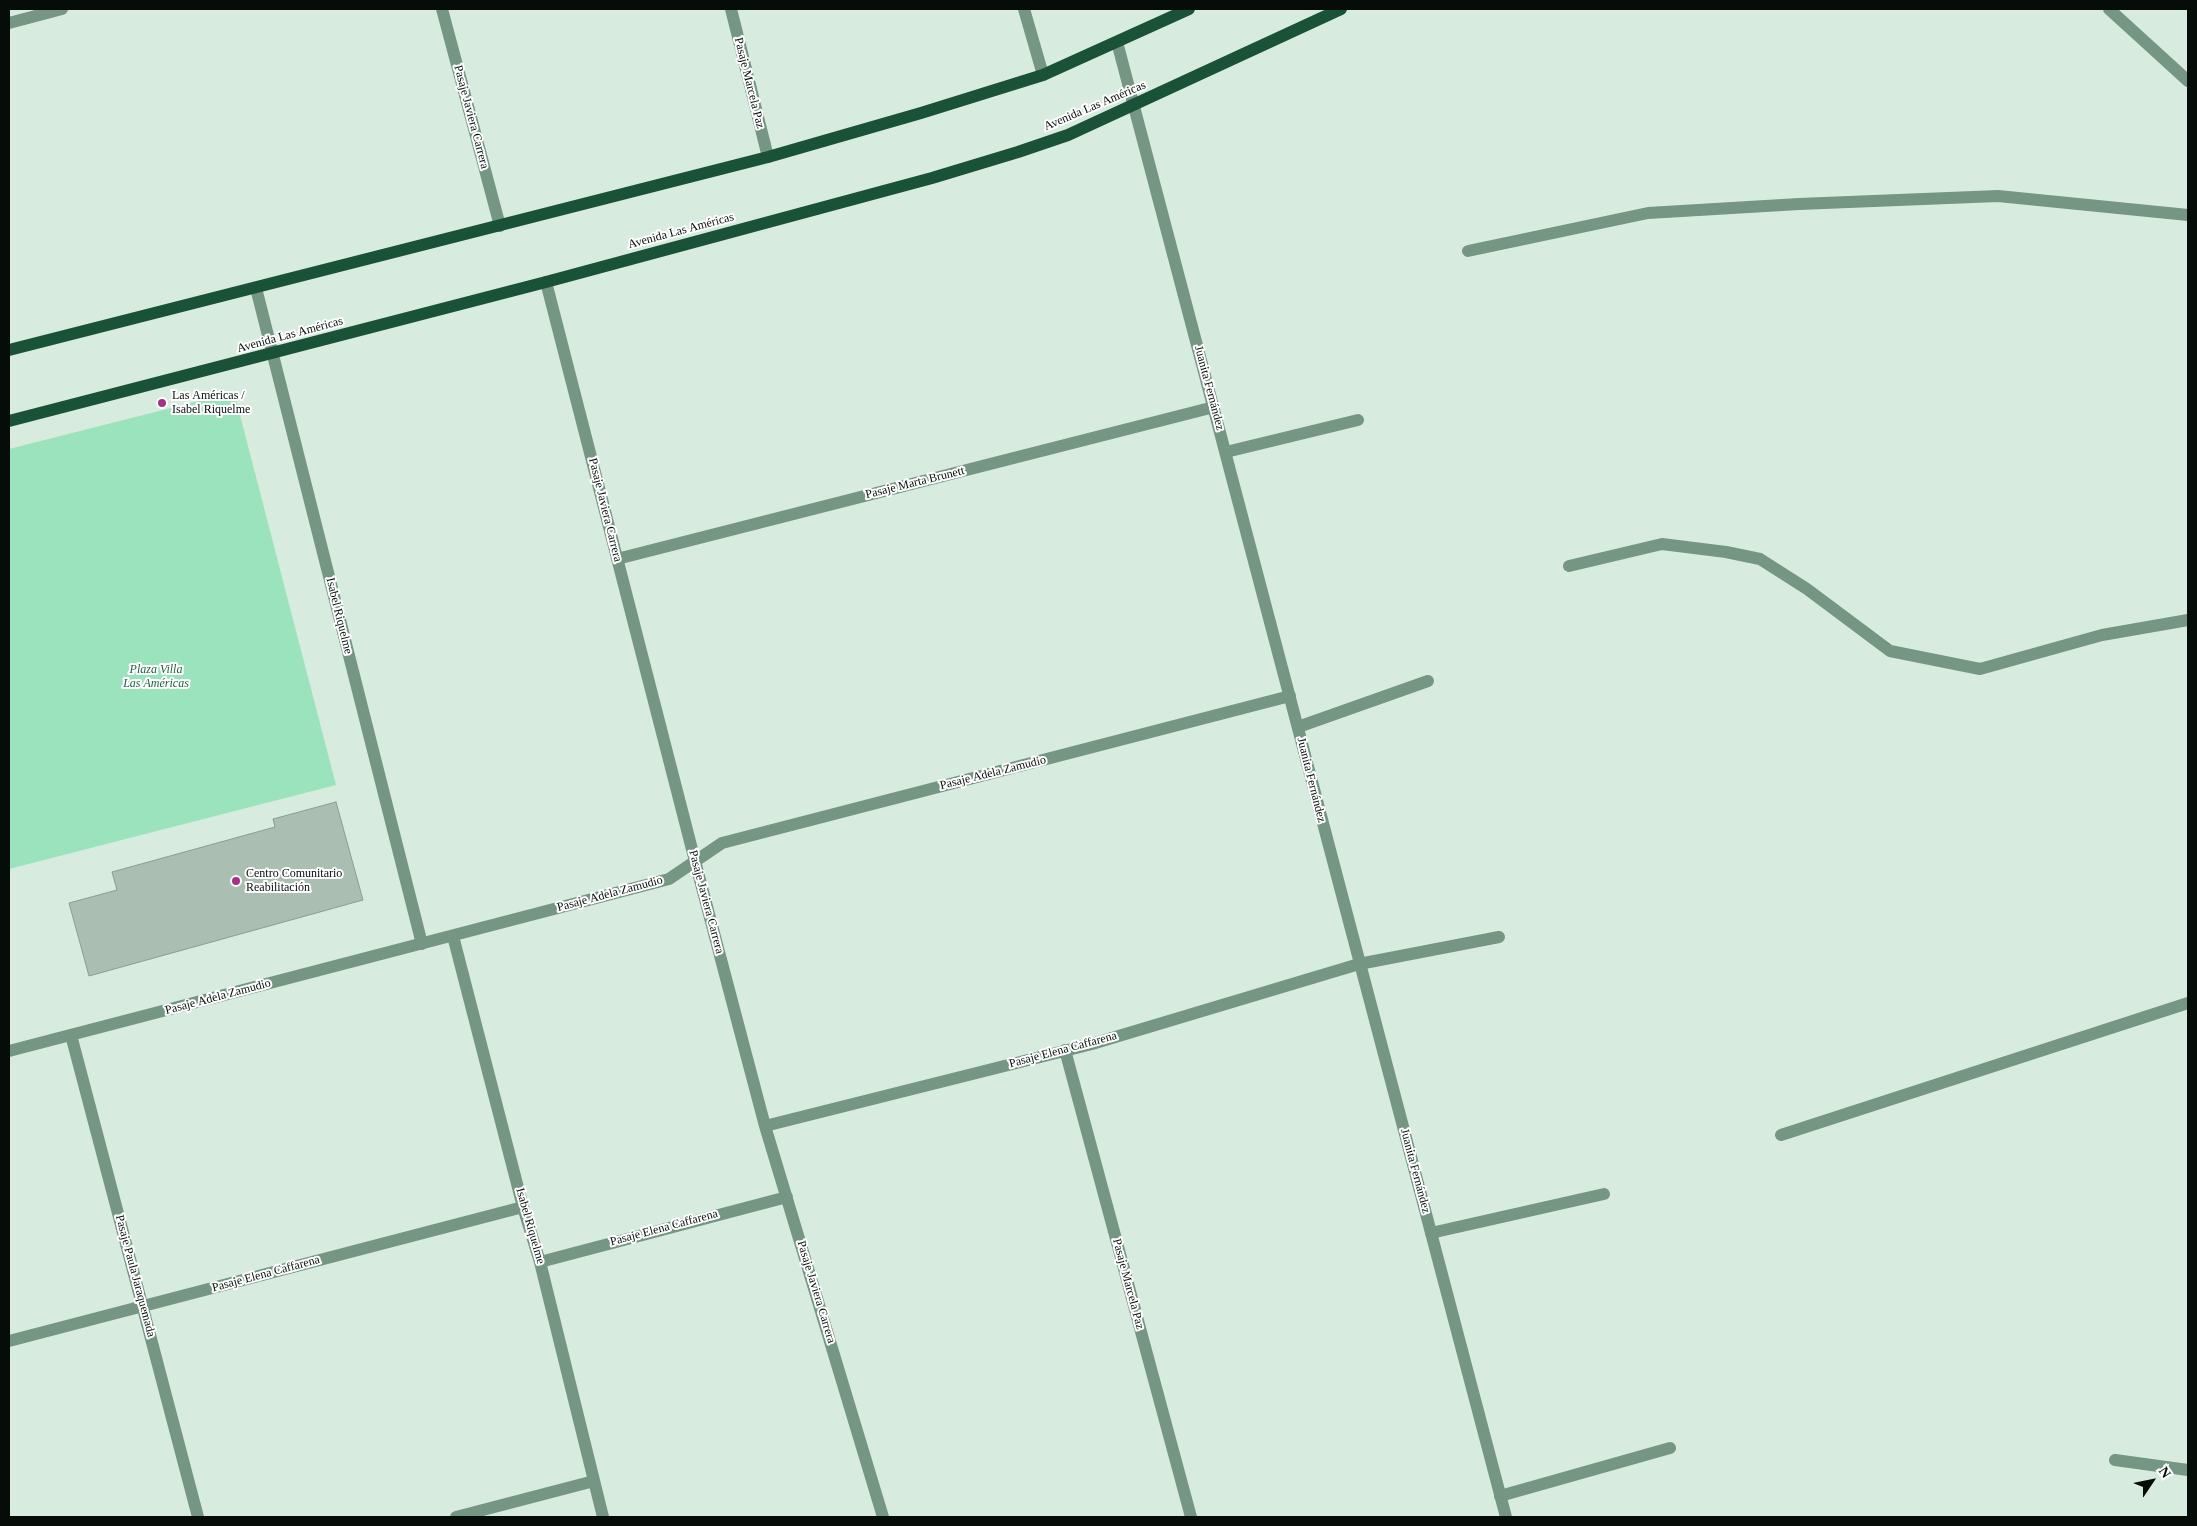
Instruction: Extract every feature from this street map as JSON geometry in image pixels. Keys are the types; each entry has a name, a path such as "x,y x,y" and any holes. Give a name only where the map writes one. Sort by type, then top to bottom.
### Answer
{"main road":[{"path":"9,350 768,157 1043,75 1189,9"},
{"name":"Avenida Las Américas","path":"9,420 272,354 546,282 1018,152 1068,135 1341,9"}],"street":[{"path":"9,22 62,9"},
{"name":"Pasaje Javiera Carrera","path":"442,9 500,226"},
{"name":"Pasaje Marcela Paz","path":"731,9 768,157"},
{"path":"1024,9 1043,75"},
{"path":"2110,9 2188,81"},
{"name":"Juanita Fernández","path":"1117,42 1506,1517"},
{"path":"1468,251 1648,213 1799,204 1998,196 2188,214"},
{"name":"Pasaje Javiera Carrera","path":"546,282 765,1126 883,1517"},
{"name":"Isabel Riquelme","path":"256,288 422,944"},
{"name":"Pasaje Marta Brunett","path":"617,559 1214,407"},
{"path":"1226,452 1358,420"},
{"path":"1569,566 1662,544 1726,552 1760,559 1807,589 1890,650 1980,669 2102,635 2188,620"},
{"path":"1298,727 1428,681"},
{"name":"Pasaje Adela Zamudio","path":"9,1052 669,879 722,843 1290,696"},
{"name":"Isabel Riquelme","path":"453,936 523,1207 540,1262 603,1517"},
{"name":"Pasaje Elena Caffarena","path":"765,1126 1065,1050 1359,964 1498,936"},
{"path":"1781,1135 2188,1004"},
{"name":"Pasaje Paula Jaraquemada","path":"72,1035 198,1517"},
{"name":"Pasaje Marcela Paz","path":"1065,1050 1191,1517"},
{"path":"1431,1233 1604,1194"},
{"name":"Pasaje Elena Caffarena","path":"540,1262 787,1197"},
{"name":"Pasaje Elena Caffarena","path":"9,1341 523,1207"},
{"path":"1500,1496 1670,1448"},
{"path":"2115,1460 2188,1470"},
{"path":"456,1517 594,1481"}],"green space":[{"name":"Plaza Villa Las Américas","path":"234,392 336,785 9,869 9,449"}],"building":[{"name":"Centro Comunitario Reabilitación","path":"336,802 363,900 89,976 69,903 117,890 112,872 275,827 273,819"}],"place":[{"name":"Las Américas / Isabel Riquelme","path":"162,403"},
{"name":"Centro Comunitario Reabilitación","path":"236,881"}]}
